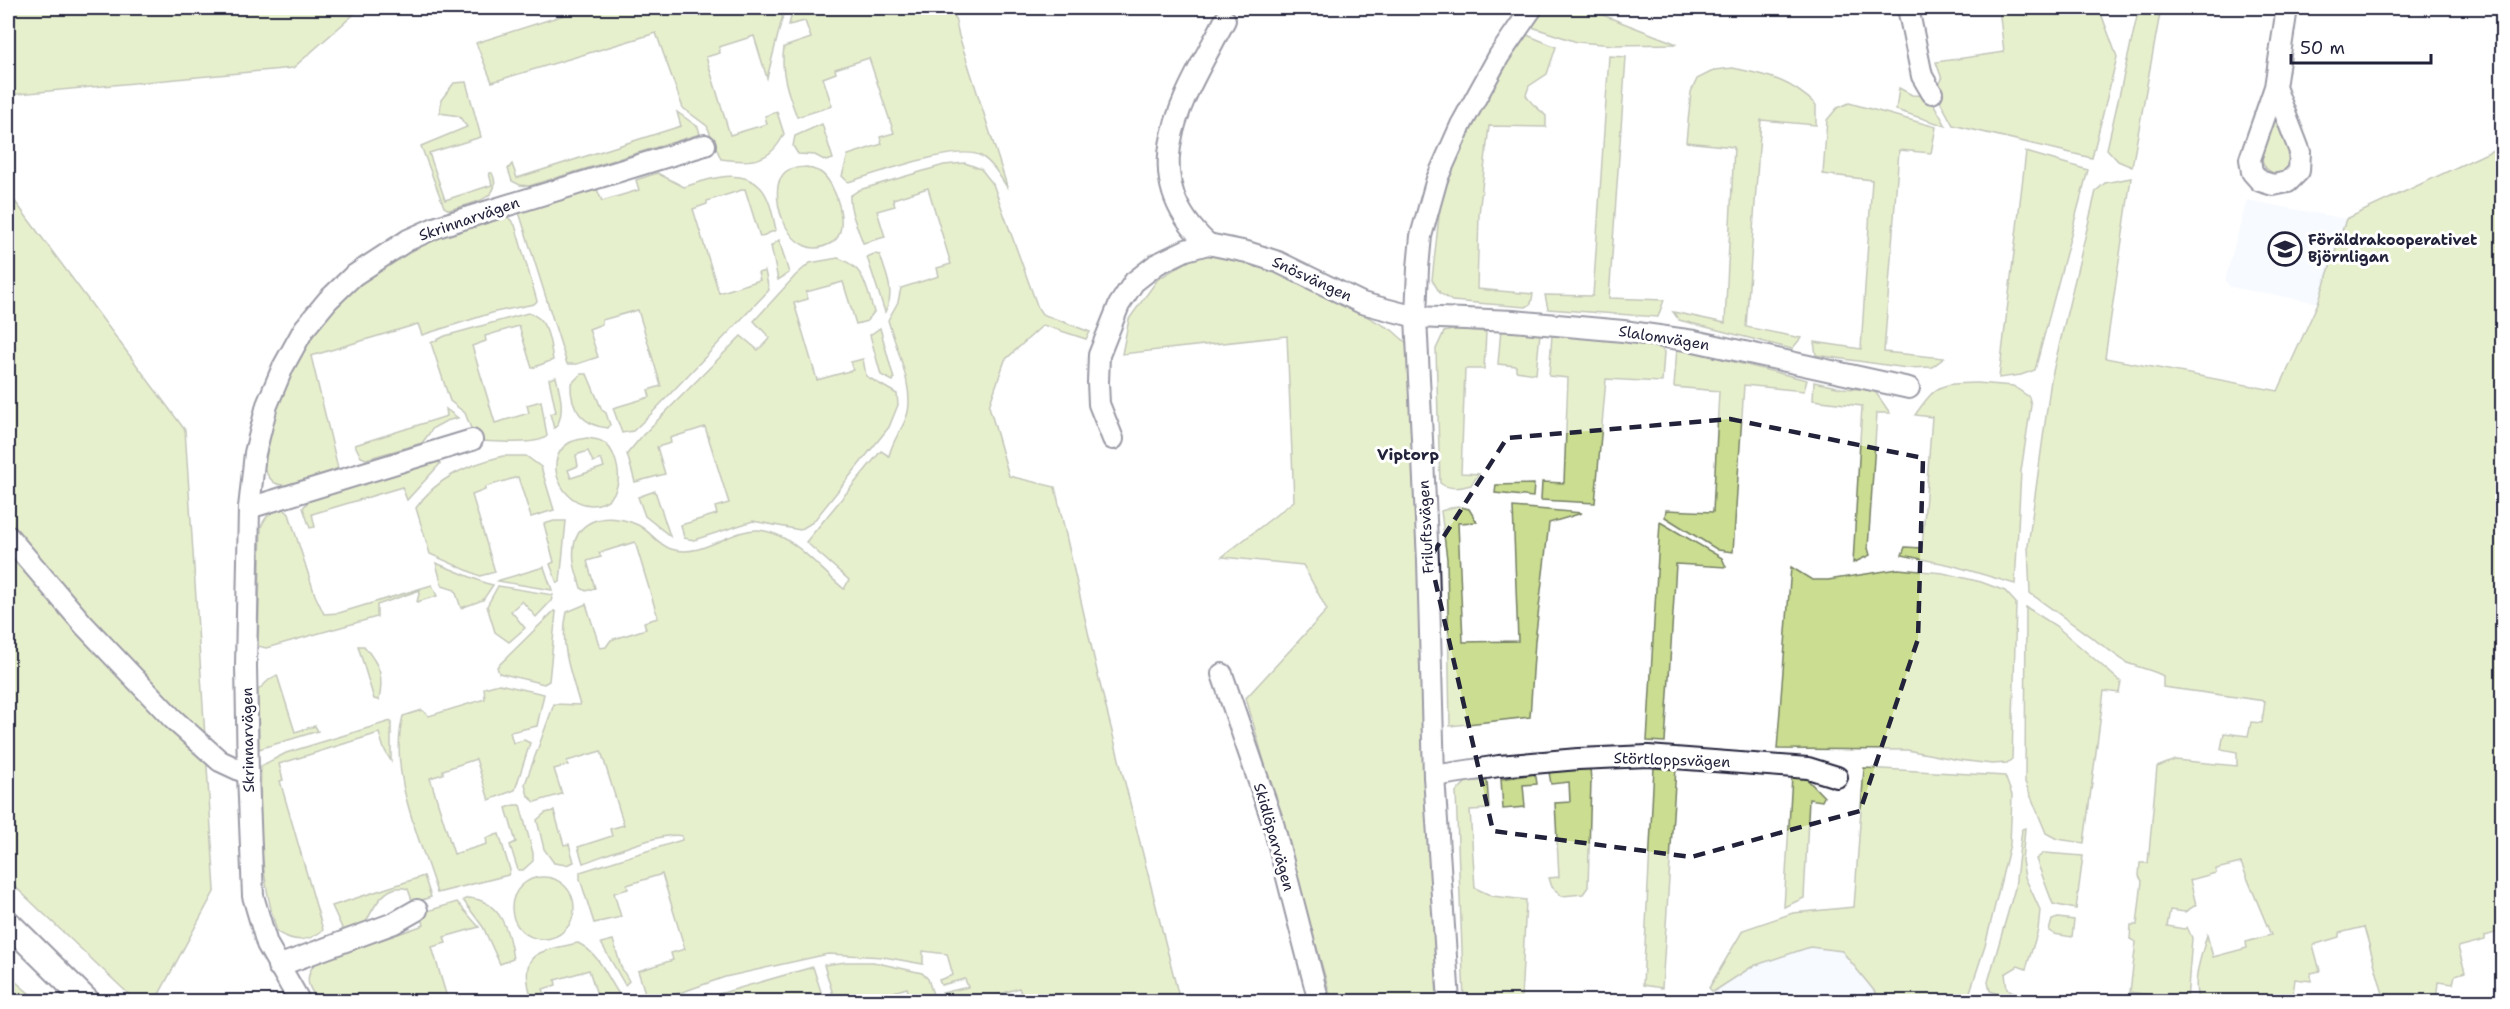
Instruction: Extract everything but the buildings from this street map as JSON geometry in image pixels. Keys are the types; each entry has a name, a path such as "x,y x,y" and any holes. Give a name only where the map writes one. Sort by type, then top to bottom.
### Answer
{"main road":[{"path":"8,923 88,1002"}],"street":[{"name":"Friluftsvägen","path":"1449,1002 1434,776 1428,561 1416,317 1421,236 1437,179 1461,125 1499,56 1532,8"},
{"path":"1908,8 1922,76 1932,93"},
{"path":"2275,87 2287,8"},
{"path":"1209,244 1195,232 1182,212 1172,188 1168,165 1169,141 1177,113 1225,20"},
{"name":"Skrinnarvägen","path":"300,1002 267,944 253,896 248,774 246,666 249,508 257,443 267,405 283,367 304,329 328,300 353,276 383,255 437,227 705,145"},
{"name":"Snösvängen","path":"1113,439 1099,404 1098,382 1100,355 1119,305 1134,282 1157,264 1186,250 1209,244 1246,252 1278,262 1362,303 1416,317"},
{"name":"Slalomvägen","path":"1416,317 1513,321 1682,339 1909,388"},
{"path":"249,508 472,440"},
{"path":"8,536 84,626 173,718 220,761 248,774"},
{"name":"Skidlöparvägen","path":"1222,674 1273,823 1319,1002"},
{"name":"Störtloppsvägen","path":"1434,776 1555,761 1648,756 1808,768 1837,777"},
{"path":"279,966 394,923 417,910"}],"highlighted area":[{"path":"1730,419 1923,458 1918,639 1860,811 1691,857 1493,831 1430,558 1507,438"}],"shaded area":[{"name":"Föräldrakooperativet Björnligan","path":"2247,200 2346,219 2318,303 2230,287 2225,280"},
{"path":"1810,947 1842,951 1880,998 1880,1001 1702,1002 1703,998 1753,966"}],"green space":[{"path":"8,8 361,8 293,68 8,95"},
{"path":"586,8 787,8 784,11 767,78 754,36 719,47 720,53 706,57 730,135 767,124 765,116 777,112 784,134 779,144 766,156 758,159 742,161 721,159 707,126 683,108 656,33 492,82 476,43"},
{"path":"797,8 953,8 959,36 1008,189 989,163 981,156 970,153 936,156 848,182 842,176 848,155 882,144 880,137 894,133 869,58 835,69 836,73 823,78 832,106 797,117 784,74 784,47 811,38 805,21 789,25 792,13"},
{"path":"1546,8 1585,8 1677,44 1615,45 1577,42 1532,27"},
{"path":"1999,8 2099,8 2117,57 2092,158 1953,125 1935,92 1942,79 1936,62 2004,52"},
{"path":"2139,8 2161,8 2132,167 2118,161 2107,149"},
{"path":"1527,35 1556,47 1547,74 1529,86 1526,95 1546,116 1546,127 1489,126 1479,214 1477,289 1533,294 1531,304 1526,307 1452,301 1440,293 1432,280 1441,198 1465,140 1510,59"},
{"path":"1609,56 1626,57 1609,298 1664,300 1658,317 1548,309 1545,295 1593,296"},
{"path":"1733,68 1768,76 1787,84 1797,89 1816,105 1816,125 1761,120 1746,327 1801,338 1792,349 1679,320 1673,312 1725,323 1734,147 1686,142 1691,92 1697,79 1715,70"},
{"path":"466,82 481,137 429,153 445,200 492,185 489,173 492,173 495,182 489,195 474,203 449,210 444,207 421,146 467,127 459,116 440,113 441,100 454,83"},
{"path":"1899,88 1912,95 1929,96 1946,126 1896,110"},
{"path":"1849,103 1936,127 1931,153 1899,150 1884,352 1944,358 1932,367 1907,368 1816,355 1814,342 1861,349 1872,180 1823,174 1827,120 1837,108"},
{"path":"677,112 698,127 700,134 529,186 512,181 508,169 512,164 517,178 681,126"},
{"path":"2279,114 2295,157 2290,168 2279,175 2264,165 2262,150 2274,115"},
{"path":"822,124 833,159 826,161 815,155 798,154 793,146 795,136"},
{"path":"2502,146 2502,931 2485,936 2485,940 2458,947 2465,972 2455,975 2453,984 2438,982 2436,1001 2385,1001 2364,927 2339,933 2339,937 2313,945 2320,971 2311,973 2311,981 2295,979 2293,994 2310,998 2310,1001 2259,1001 2239,996 2238,1001 2199,1001 2196,985 2207,935 2213,957 2247,948 2246,942 2271,935 2241,863 2216,869 2216,873 2190,880 2196,905 2185,912 2170,910 2167,926 2184,929 2187,927 2192,938 2187,1001 2149,1001 2149,995 2130,992 2136,942 2130,939 2131,925 2137,925 2142,881 2139,876 2140,863 2148,863 2157,767 2175,760 2237,766 2237,752 2221,749 2224,733 2248,736 2251,722 2262,723 2265,701 2163,687 2163,676 2127,663 2030,593 2028,546 2051,380 2096,191 2105,183 2131,178 2105,358 2278,391 2318,303 2346,219"},
{"path":"2026,152 2088,170 2035,370 2021,375 1999,378"},
{"path":"965,163 981,169 993,184 1042,314 1090,332 1086,339 1043,325 1005,360 989,406 1009,476 1055,487 1099,680 1180,1001 1024,1001 1019,988 988,998 988,1001 945,1001 942,993 968,987 965,979 941,985 939,980 953,975 947,954 923,951 923,964 884,957 828,954 725,977 674,995 647,999 638,971 673,960 671,953 685,949 662,874 627,885 628,889 614,893 621,917 594,923 580,879 580,872 682,840 682,836 673,835 648,840 583,863 578,847 612,836 610,829 624,825 601,751 567,761 568,765 554,769 562,794 535,802 528,796 525,784 554,704 580,705 565,647 567,612 586,604 600,648 606,647 611,640 646,629 644,622 658,618 635,542 599,553 601,557 587,561 595,588 586,591 581,588 575,565 574,547 577,536 583,527 592,522 613,518 638,525 666,547 682,551 705,547 737,534 759,530 783,538 795,545 844,589 849,580 806,542 881,451 889,456 906,418 909,396 904,369 888,320 898,302 901,288 939,276 937,268 951,264 928,188 893,199 895,206 877,211 885,237 863,243 852,214 850,196 859,190 944,165"},
{"path":"807,167 826,177 836,195 841,217 838,236 833,242 818,248 805,246 794,238 780,212 778,198 778,185 784,173 793,168"},
{"path":"657,173 684,187 733,176 752,181 760,187 769,202 776,230 760,237 745,189 707,201 707,204 693,209 719,293 760,280 758,273 765,271 769,290 651,414 633,431 622,433 613,408 650,397 648,390 661,386 638,310 602,320 602,324 589,329 598,357 577,364 567,364 519,212 596,187 602,201 639,190 636,180"},
{"path":"8,192 185,430 215,890 158,996 136,1001 8,880"},
{"path":"507,216 515,225 537,301 534,304 495,312 422,335 418,324 311,356 338,468 298,484 275,483 264,468 275,414 295,363 313,334 334,309 358,286 413,249 443,235"},
{"path":"779,240 789,273 778,280 771,246"},
{"path":"874,254 880,255 889,284 890,297 885,312 867,257"},
{"path":"1200,254 1271,264 1392,330 1410,346 1437,1001 1332,1001 1246,698 1327,610 1303,565 1222,557 1294,501 1287,336 1122,354 1129,319 1158,279"},
{"path":"838,258 859,272 874,312 867,321 856,324 843,282 806,292 808,299 794,303 817,380 853,370 851,362 863,359 866,376 897,394 898,405 889,427 813,522 800,530 753,521 694,540 684,538 681,525 717,514 715,507 729,503 705,427 670,438 671,443 657,447 665,474 635,482 627,454 741,336 758,350 770,338 754,321 796,275 810,263"},
{"path":"528,313 535,315 544,325 553,360 532,368 519,326 485,336 486,341 472,346 495,423 529,413 527,405 541,401 547,436 524,442 476,441 465,413 450,401 431,343 445,336"},
{"path":"880,328 893,381 881,375 870,335"},
{"path":"1456,329 1486,332 1484,369 1465,369 1461,473 1479,474 1471,485 1455,488 1440,483 1436,349 1444,332"},
{"path":"1501,329 1540,333 1536,374 1516,371 1516,366 1498,364"},
{"path":"1552,335 1657,343 1664,352 1662,382 1606,379 1595,503 1541,500 1542,482 1564,483 1568,378 1549,376"},
{"path":"1677,348 1807,380 1804,391 1744,385 1733,552 1718,550 1665,517 1666,510 1713,512 1719,391 1674,387"},
{"path":"581,374 587,374 602,410 606,413 610,425 608,428 599,427 585,420 576,408 571,393 571,384"},
{"path":"556,377 561,408 557,426 554,428 550,414 556,412 549,379"},
{"path":"1814,382 1841,388 1874,390 1890,413 1877,413 1868,548 1870,555 1853,563 1862,406 1813,400"},
{"path":"1977,383 2013,386 2029,397 2031,405 2021,471 2015,584 1951,565 1902,555 1905,547 1922,548 1932,417 1915,415 1929,397 1940,388 1946,385"},
{"path":"446,409 458,418 433,428 422,443 366,459 361,457 355,445 447,416"},
{"path":"587,438 606,444 616,461 618,474 616,489 610,498 602,503 589,505 578,502 561,485 556,462 560,451 569,443","holes":["588,451 593,462 601,459 604,467 571,478 568,470 578,466 576,455"]},
{"path":"503,456 526,456 541,467 554,510 531,517 518,477 485,487 485,490 472,495 495,572 480,576 430,554 416,508 424,497 454,474"},
{"path":"437,459 440,464 407,500 402,487 312,514 315,527 310,528 303,508 310,499"},
{"path":"1534,484 1533,497 1495,493 1496,485"},
{"path":"655,491 670,536 645,516 638,497"},
{"path":"1457,506 1469,509 1477,522 1458,523 1463,642 1518,641 1513,507 1582,513 1549,523 1535,641 1530,717 1450,726 1447,559 1441,511"},
{"path":"284,509 289,514 315,595 324,614 339,613 432,585 437,596 417,602 420,590 377,605 377,617 266,648 258,646 261,527 270,514"},
{"path":"566,521 560,582 557,583 550,564 554,562 544,524"},
{"path":"1660,522 1722,558 1726,567 1676,564 1665,742 1647,741"},
{"path":"436,563 493,585 483,600 461,608 455,590 442,586"},
{"path":"544,567 552,590 498,581 500,580"},
{"path":"1791,567 1812,580 1828,580 1898,569 1943,573 1981,582 2005,591 2016,603 2012,759 2007,763 1992,764 1907,750 1777,749"},
{"path":"498,586 553,595 551,601 536,617 522,601 511,611 525,628 509,642 495,632 487,606"},
{"path":"2026,607 2056,626 2121,682 2119,693 2104,691 2084,843 2057,839 2046,833 2025,782"},
{"path":"554,611 556,612 549,681 544,684 499,673 497,667"},
{"path":"358,646 364,646 374,659 379,671 381,684 379,700 374,699"},
{"path":"277,675 295,732 315,726 318,731 259,749 258,690"},
{"path":"499,684 544,694 537,726 510,732 513,743 524,740 530,743 515,790 489,800 476,759 443,770 443,774 430,778 454,854 487,844 486,838 499,834 510,870 508,875 437,893 408,806 403,783 399,738 403,716 422,710 429,716 485,699 484,688"},
{"path":"391,721 391,761 379,733 279,764 283,780 280,781 323,930 300,940 277,932 264,870 260,809 261,766 286,753"},
{"path":"1654,767 1676,768 1662,988 1643,985"},
{"path":"1590,768 1588,887 1583,894 1562,896 1552,887 1549,878 1559,877 1555,803 1570,802 1569,782 1551,784 1549,772"},
{"path":"1864,768 2005,776 2012,795 2010,844 1985,946 1967,1001 1880,1001 1880,998 1842,951 1810,947 1753,966 1713,992 1709,988 1743,930 1793,913 1854,907"},
{"path":"1534,774 1537,784 1523,785 1525,807 1503,809 1501,779"},
{"path":"1792,776 1804,776 1824,797 1822,801 1809,799 1804,898 1784,907"},
{"path":"1467,781 1487,781 1489,809 1470,810 1475,888 1492,896 1526,900 1521,1001 1464,1001 1456,792"},
{"path":"520,805 533,853 533,861 523,870 518,870 510,845 516,842 506,808"},
{"path":"554,811 564,845 569,844 574,862 566,865 554,863 544,849 537,820 545,813"},
{"path":"2025,828 2022,861 2025,877 2040,910 2038,930 2026,969 2018,966 2005,974 2007,989 2018,994 2019,1001 1990,991 1988,982 2015,888 2022,829"},
{"path":"2044,853 2083,856 2076,909 2053,904 2036,859"},
{"path":"424,876 431,897 413,903 408,889 393,889 382,897 366,922 343,930 332,906"},
{"path":"543,877 555,879 565,886 572,896 574,908 572,920 565,930 555,937 543,939 531,937 521,930 514,920 512,908 514,896 521,886 531,879"},
{"path":"468,898 488,904 496,911 506,928 513,959 500,964 483,927 463,900"},
{"path":"457,902 479,927 444,937 446,943 432,947 448,1001 319,1001 312,991 308,978 315,963 424,925 421,913"},
{"path":"2058,918 2074,920 2072,937 2049,931 2052,920"},
{"path":"613,940 621,967 629,981 625,985 601,943"},
{"path":"578,943 599,961 624,1001 599,1001 589,970 555,980 556,985 543,989 547,1001 532,1001 527,973 533,957 550,949"},
{"path":"873,962 922,973 928,979 935,1001 911,1001 907,988 873,998 873,1001 835,1001 824,965"},
{"path":"813,967 824,1001 706,1001 705,998"},
{"path":"8,975 38,1001 8,1001"}],"place":[{"name":"Föräldrakooperativet Björnligan","path":"2285,249"}],"district":[{"name":"Viptorp","path":"1408,454"}]}
